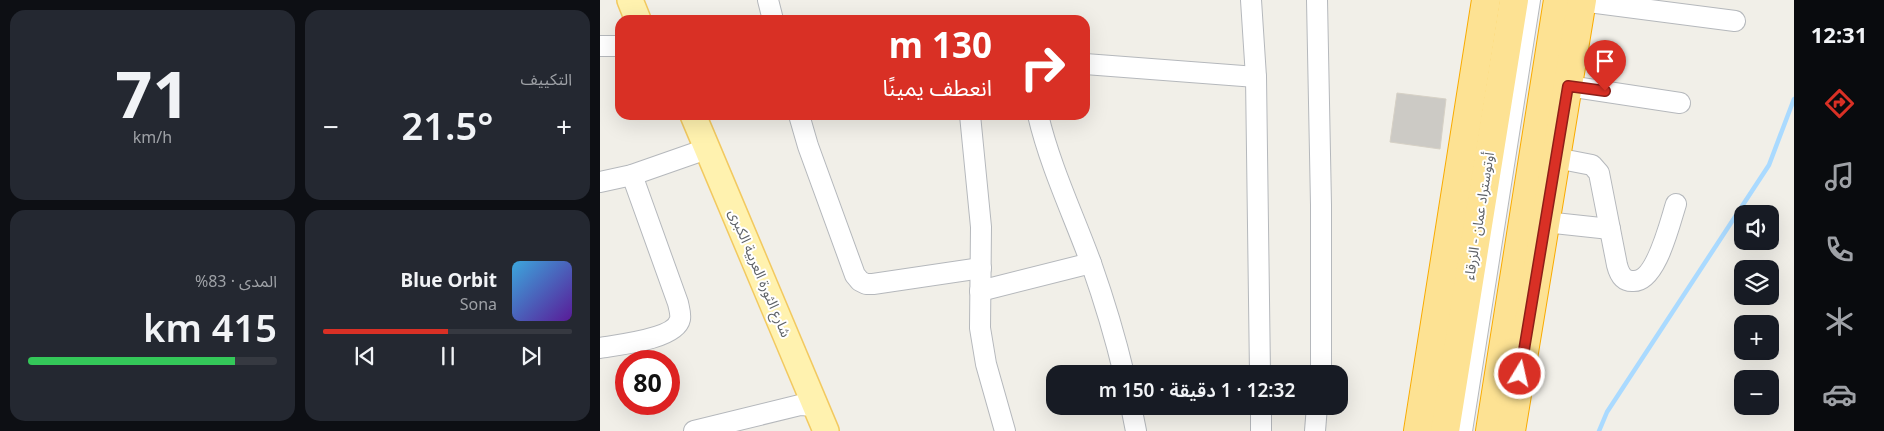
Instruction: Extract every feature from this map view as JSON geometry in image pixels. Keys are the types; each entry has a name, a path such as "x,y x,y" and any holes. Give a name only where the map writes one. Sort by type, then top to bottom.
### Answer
{"highway":[{"name":"أوتوستراد عمان - الزرقاء","path":"1418,431 1486,0"},
{"name":"أوتوستراد عمان - الزرقاء","path":"1445,431 1514,0"},
{"path":"1511,431 1568,86 1574,0"},
{"path":"1490,431 1574,0"}],"main road":[{"path":"630,0 636,15"},
{"path":"645,0 652,15"},
{"name":"شارع الثورة العربية الكبرى","path":"681,120 808,406 826,431"},
{"name":"شارع الثورة العربية الكبرى","path":"695,120 808,406 810,431"}],"street":[{"path":"768,0 772,15"},
{"path":"1251,0 1256,77 1260,365"},
{"path":"1317,0 1321,205 1321,365"},
{"path":"1462,431 1530,0"},
{"path":"1474,431 1500,282 1541,0"},
{"path":"1574,0 1735,21"},
{"path":"600,46 615,46"},
{"path":"1090,64 1256,77"},
{"path":"1568,86 1680,102"},
{"path":"801,120 844,248 855,275 860,282 873,284 981,268"},
{"path":"970,120 981,227 981,342 1005,431"},
{"path":"1039,120 1044,142 1091,263 1114,332 1122,365"},
{"path":"600,182 632,175 695,153"},
{"path":"1556,158 1587,163 1597,168 1601,178 1619,271 1627,281 1640,281 1655,264 1676,204"},
{"path":"600,348 664,334 673,330 680,320 678,303 632,175"},
{"path":"1545,222 1610,229"},
{"path":"980,291 1091,263"},
{"path":"694,431 808,406"},
{"path":"1132,415 1136,431"},
{"path":"1261,415 1261,431"},
{"path":"1315,431 1316,415"}],"building":[{"path":"1397,93 1446,99 1440,149 1390,142"}],"waterway":[{"path":"1599,431 1607,412 1769,165 1794,99"}],"route":[{"path":"1520,374 1568,86 1605,91"}]}
